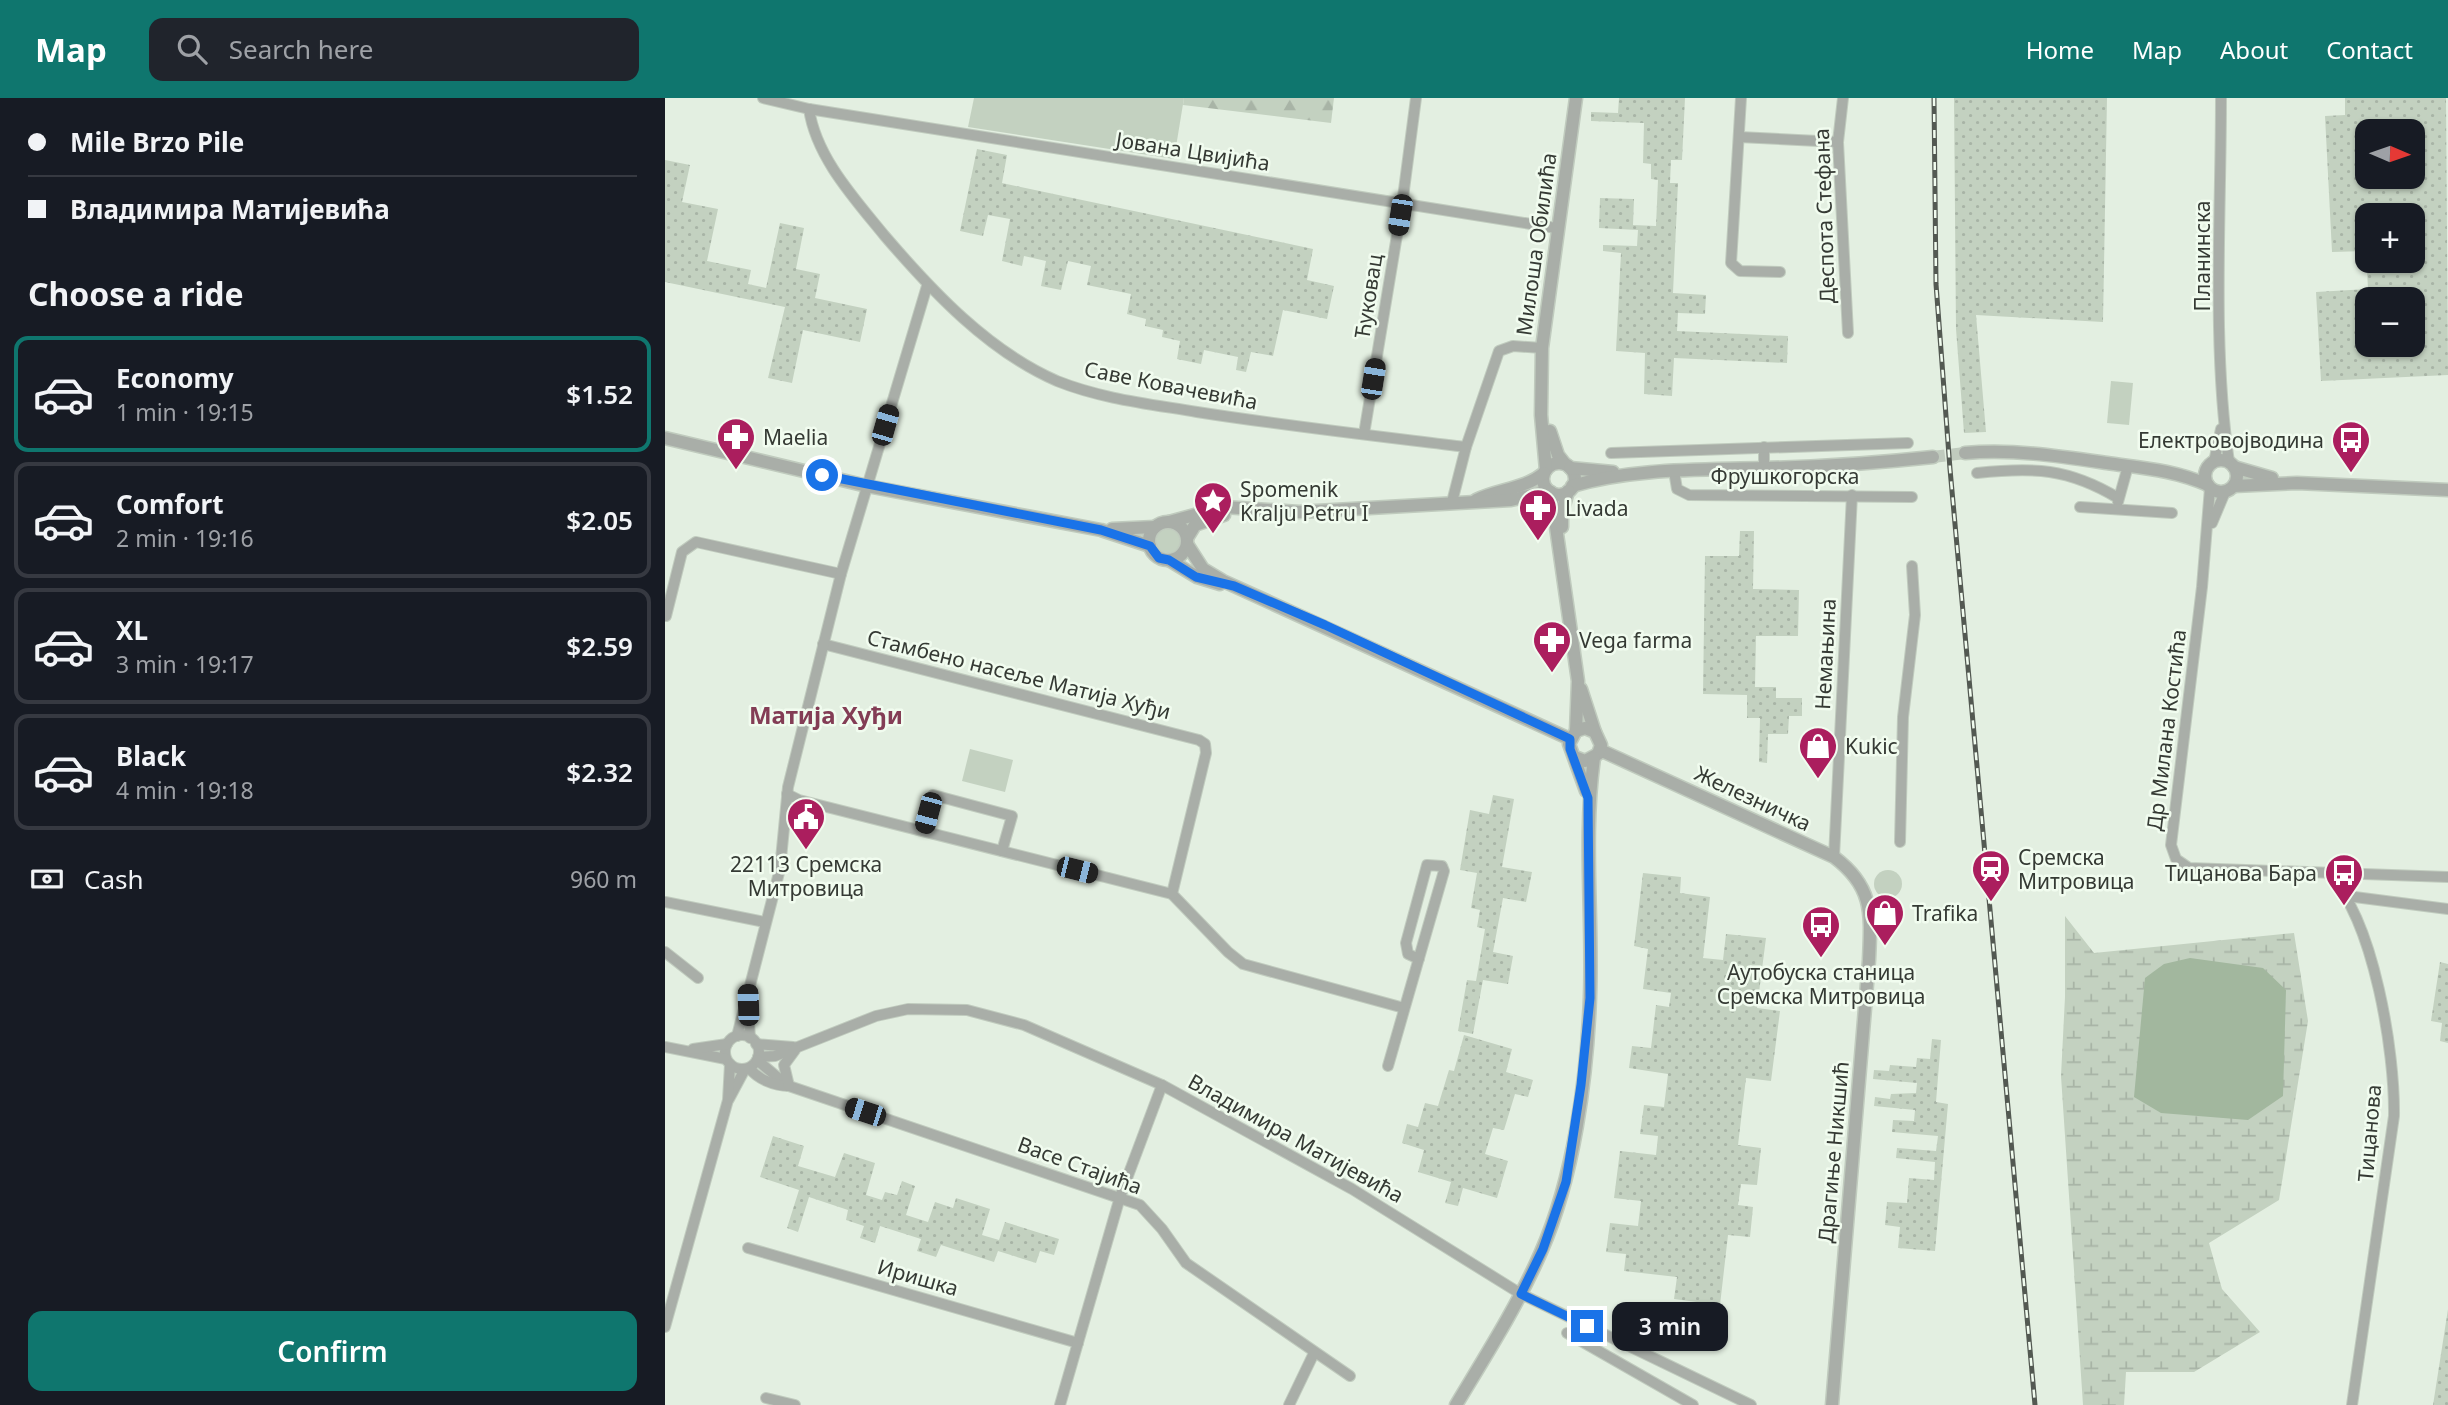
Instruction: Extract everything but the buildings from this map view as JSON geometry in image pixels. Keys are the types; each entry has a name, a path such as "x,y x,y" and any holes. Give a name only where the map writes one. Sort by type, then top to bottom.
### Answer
{"street":[{"name":"Јована Цвијића","path":"763,98 809,109 1556,228"},
{"path":"823,111 828,98"},
{"name":"Ћуковац","path":"1364,434 1402,205 1416,98"},
{"name":"Милоша Обилића","path":"1545,471 1542,348 1556,228 1576,98"},
{"path":"1741,98 1731,262 1739,271 1780,272"},
{"name":"Деспота Стефана","path":"1843,98 1838,142 1848,333"},
{"name":"Планинска","path":"2221,98 2223,415 2232,465"},
{"name":"Саве Ковачевића","path":"809,109 814,135 827,157 860,205 927,286 980,332 1055,380 1094,394 1277,424 1466,447"},
{"path":"1739,137 1838,142"},
{"path":"670,1048 720,1047 737,1036 780,869 787,794 823,644 841,574 927,286"},
{"path":"1452,502 1466,447 1499,351 1513,346 1542,348"},
{"name":"Милоша Обилића","path":"1542,396 1553,442 1568,466"},
{"name":"Планинска","path":"2212,463 2223,415"},
{"path":"665,438 867,486 1101,530 1150,546 1159,558 1169,560 1196,577 1234,586"},
{"name":"Фрушкогорска","path":"1611,453 1908,443"},
{"name":"Фрушкогорска","path":"1763,447 1764,468"},
{"path":"1965,453 2015,451 2171,471 2209,487 2229,489 2297,483 2448,490"},
{"name":"Фрушкогорска","path":"1571,489 1674,471 1866,465 1933,457"},
{"path":"2209,487 2205,474 2212,463"},
{"path":"2171,471 2212,463 2232,465 2297,483"},
{"path":"1476,500 1496,491 1535,480 1553,464 1568,466 1574,477 1562,513 1560,545"},
{"path":"2229,489 2237,475 2232,465"},
{"name":"Фрушкогорска","path":"1568,466 1645,474"},
{"path":"2118,503 2128,466"},
{"path":"1977,473 2014,469 2076,475 2118,503"},
{"path":"1456,1405 1521,1294 1543,1249 1566,1182 1581,1085 1590,998 1588,798 1600,740 1579,681 1560,545 1550,492 1543,481 1545,471"},
{"name":"Фрушкогорска","path":"1674,471 1677,489 1689,495 1912,497"},
{"name":"Др Милана Костића","path":"2209,487 2206,540 2171,845 2173,854 2182,866 2189,869 2448,877"},
{"path":"1101,530 1155,527 1213,508 1299,512 1511,500 1550,492 1560,494 1571,489"},
{"name":"Др Милана Костића","path":"2206,540 2229,489"},
{"name":"Немањина","path":"1834,857 1852,495"},
{"path":"2080,507 2118,503 2172,513"},
{"path":"1169,560 1183,553 1195,525 1205,519 1248,510"},
{"path":"1170,522 1179,525 1203,569 1234,586 1573,735"},
{"path":"1150,546 1150,536 1155,527"},
{"path":"666,616 683,552 696,541 841,574"},
{"path":"1900,842 1903,717 1915,615 1912,566"},
{"name":"Стамбено насеље Матија Хуђи","path":"823,644 1199,740 1205,744 1206,753 1172,894"},
{"path":"1579,681 1570,749 1588,798"},
{"path":"1573,735 1585,729 1595,732"},
{"path":"1575,757 1584,761 1597,754"},
{"name":"Железничка","path":"1597,754 1834,857 1858,878 1869,903"},
{"path":"787,794 799,800 1172,894 1228,953 1243,964 1405,1008"},
{"path":"923,831 933,795 1012,816 1002,851"},
{"path":"1388,1066 1405,1008 1444,872 1442,866 1435,864 1427,865 1406,943 1408,954 1419,959"},
{"name":"Тицанова","path":"2329,875 2347,896 2379,990 2395,1083 2394,1116 2352,1405"},
{"path":"2347,896 2448,909"},
{"path":"665,902 765,922"},
{"name":"Драгиње Никшић","path":"1832,1405 1869,960 1869,903"},
{"path":"665,952 698,978"},
{"path":"728,1100 752,1063 753,1041 747,989"},
{"name":"Владимира Матијевића","path":"752,1063 876,1016 908,1009 967,1010 1024,1025 1162,1085 1352,1189 1521,1294 1751,1405"},
{"name":"Владимира Матијевића","path":"737,1036 768,1047 797,1047"},
{"path":"665,1327 728,1100 727,1044"},
{"path":"789,1086 785,1065 797,1047"},
{"path":"670,1048 728,1061 752,1063"},
{"name":"Васе Стајића","path":"752,1063 789,1086 1140,1205 1186,1263 1350,1376"},
{"path":"1060,1405 1120,1197 1162,1085"},
{"name":"Иришка","path":"748,1248 1078,1343"},
{"path":"1567,1334 1693,1405"},
{"path":"1289,1405 1314,1353"},
{"path":"766,1398 795,1405"}],"green space":[{"path":"974,98 1184,98 1174,159 968,127"},
{"path":"1184,98 1334,98 1331,123 1183,105"},
{"path":"1619,98 1685,98 1682,160 1671,160 1670,183 1678,183 1673,293 1706,295 1705,314 1678,313 1677,331 1788,336 1787,363 1674,358 1672,396 1644,394 1645,353 1616,351 1621,253 1603,251 1603,245 1637,246 1638,230 1599,228 1600,198 1634,199 1633,225 1656,226 1658,180 1651,179 1651,164 1643,163 1644,123 1591,121 1591,112 1618,113"},
{"path":"1954,98 2107,98 2103,322 1976,315 1986,432 1964,433 1956,329"},
{"path":"2345,98 2446,98 2448,375 2321,381 2316,292 2355,290 2355,357 2425,357 2425,287 2368,287 2367,273 2425,273 2425,203 2355,203 2355,251 2332,252 2325,116 2345,115"},
{"path":"977,149 1007,155 1002,183 1313,249 1307,280 1334,286 1327,319 1283,310 1273,356 1251,352 1246,372 1236,370 1238,357 1204,350 1201,364 1177,359 1180,341 1162,337 1163,330 1145,326 1146,319 1127,314 1131,294 1087,285 1091,266 1068,261 1061,290 1041,286 1046,261 1024,256 1022,266 1002,261 1010,219 988,215 983,236 960,231"},
{"path":"665,160 690,165 682,202 718,209 707,261 751,270 748,284 766,288 780,223 804,228 796,269 820,274 815,298 867,309 860,342 803,330 792,383 768,378 785,307 665,282"},
{"path":"2111,381 2133,383 2129,425 2107,423"},
{"path":"1168,529 1177,532 1180,541 1177,550 1168,553 1159,550 1156,541 1159,532"},
{"path":"1740,531 1754,531 1753,589 1799,590 1798,636 1756,636 1755,687 1776,687 1776,698 1802,698 1802,716 1789,716 1788,734 1768,734 1767,763 1759,762 1760,718 1747,718 1747,695 1703,694 1705,556 1739,556"},
{"path":"970,749 1013,760 1005,792 962,781"},
{"path":"1493,795 1514,799 1502,867 1532,872 1526,902 1503,898 1493,952 1513,956 1508,984 1483,980 1473,1034 1458,1031 1467,980 1476,981 1485,929 1477,927 1480,910 1471,908 1477,873 1460,870 1470,810 1489,814"},
{"path":"1888,870 1898,874 1902,884 1898,894 1888,898 1878,894 1874,884 1878,874"},
{"path":"1643,873 1681,877 1680,893 1710,897 1703,958 1723,960 1726,934 1766,938 1757,1008 1780,1011 1771,1081 1746,1078 1738,1145 1761,1148 1757,1185 1741,1184 1738,1205 1753,1207 1750,1237 1728,1235 1720,1305 1674,1299 1677,1277 1624,1271 1626,1254 1606,1252 1610,1223 1638,1226 1641,1201 1614,1198 1620,1151 1656,1155 1658,1136 1640,1134 1644,1105 1664,1107 1668,1074 1629,1068 1632,1046 1651,1048 1656,1005 1669,1007 1671,993 1643,989 1648,949 1634,946"},
{"path":"2065,916 2094,953 2294,933 2308,1021 2279,1200 2209,1243 2222,1289 2260,1332 2194,1372 2126,1372 2124,1405 2083,1405 2061,1076"},
{"path":"2440,962 2448,964 2448,1043 2440,1041 2442,1023 2431,1021"},
{"path":"1464,1035 1512,1049 1506,1072 1533,1080 1528,1097 1515,1094 1504,1130 1493,1128 1485,1154 1508,1161 1497,1198 1463,1188 1458,1206 1445,1203 1451,1182 1418,1172 1424,1150 1402,1143 1407,1124 1418,1127 1425,1103 1438,1106 1449,1070 1454,1071"},
{"path":"1932,1039 1941,1040 1936,1102 1948,1104 1935,1251 1898,1248 1900,1227 1885,1225 1887,1202 1907,1203 1909,1178 1934,1180 1935,1162 1896,1158 1897,1148 1936,1151 1938,1136 1892,1132 1893,1120 1914,1121 1915,1110 1874,1106 1875,1097 1890,1099 1891,1094 1916,1093 1917,1083 1873,1079 1874,1070 1889,1071 1890,1065 1916,1067 1917,1058 1930,1059"},
{"path":"773,1136 804,1146 798,1166 835,1177 844,1153 875,1163 866,1195 882,1200 885,1192 897,1195 902,1181 915,1186 906,1215 928,1222 935,1202 953,1208 956,1198 990,1209 982,1235 999,1240 1005,1222 1059,1239 1054,1255 1040,1251 1036,1263 998,1251 994,1262 941,1245 936,1257 917,1251 921,1239 880,1226 875,1243 860,1238 864,1226 846,1220 848,1210 809,1197 798,1232 787,1228 799,1190 760,1177"},
{"path":"2448,1309 2448,1405 2433,1405"}],"shaded area":[{"path":"2190,958 2263,968 2286,990 2283,1096 2248,1120 2161,1113 2134,1097 2145,978 2164,964"}],"tunnel":[{"path":"1933,457 1965,453"}],"railway":[{"path":"1934,98 1936,284 1950,469 2035,1405"}],"place":[{"name":"Maelia","path":"736,471"},
{"name":"Електровојводина","path":"2351,474"},
{"name":"Spomenik Kralju Petru I","path":"1213,535"},
{"name":"Livada","path":"1538,542"},
{"name":"Vega farma","path":"1552,674"},
{"name":"Kukic","path":"1818,780"},
{"name":"22113 Сремска Митровица","path":"806,851"},
{"name":"Сремска Митровица","path":"1991,903"},
{"name":"Тицанова Бара","path":"2344,907"},
{"name":"Trafika","path":"1885,947"},
{"name":"Аутобуска станица Сремска Митровица","path":"1821,959"}],"district":[{"name":"Матија Хуђи","path":"826,714"}],"route":[{"path":"822,475 891,491 1101,530 1150,546 1151,551 1159,558 1169,560 1196,577 1234,586 1325,625 1570,739 1570,749 1588,798 1590,998 1581,1085 1566,1182 1543,1249 1521,1294 1587,1326"}]}
